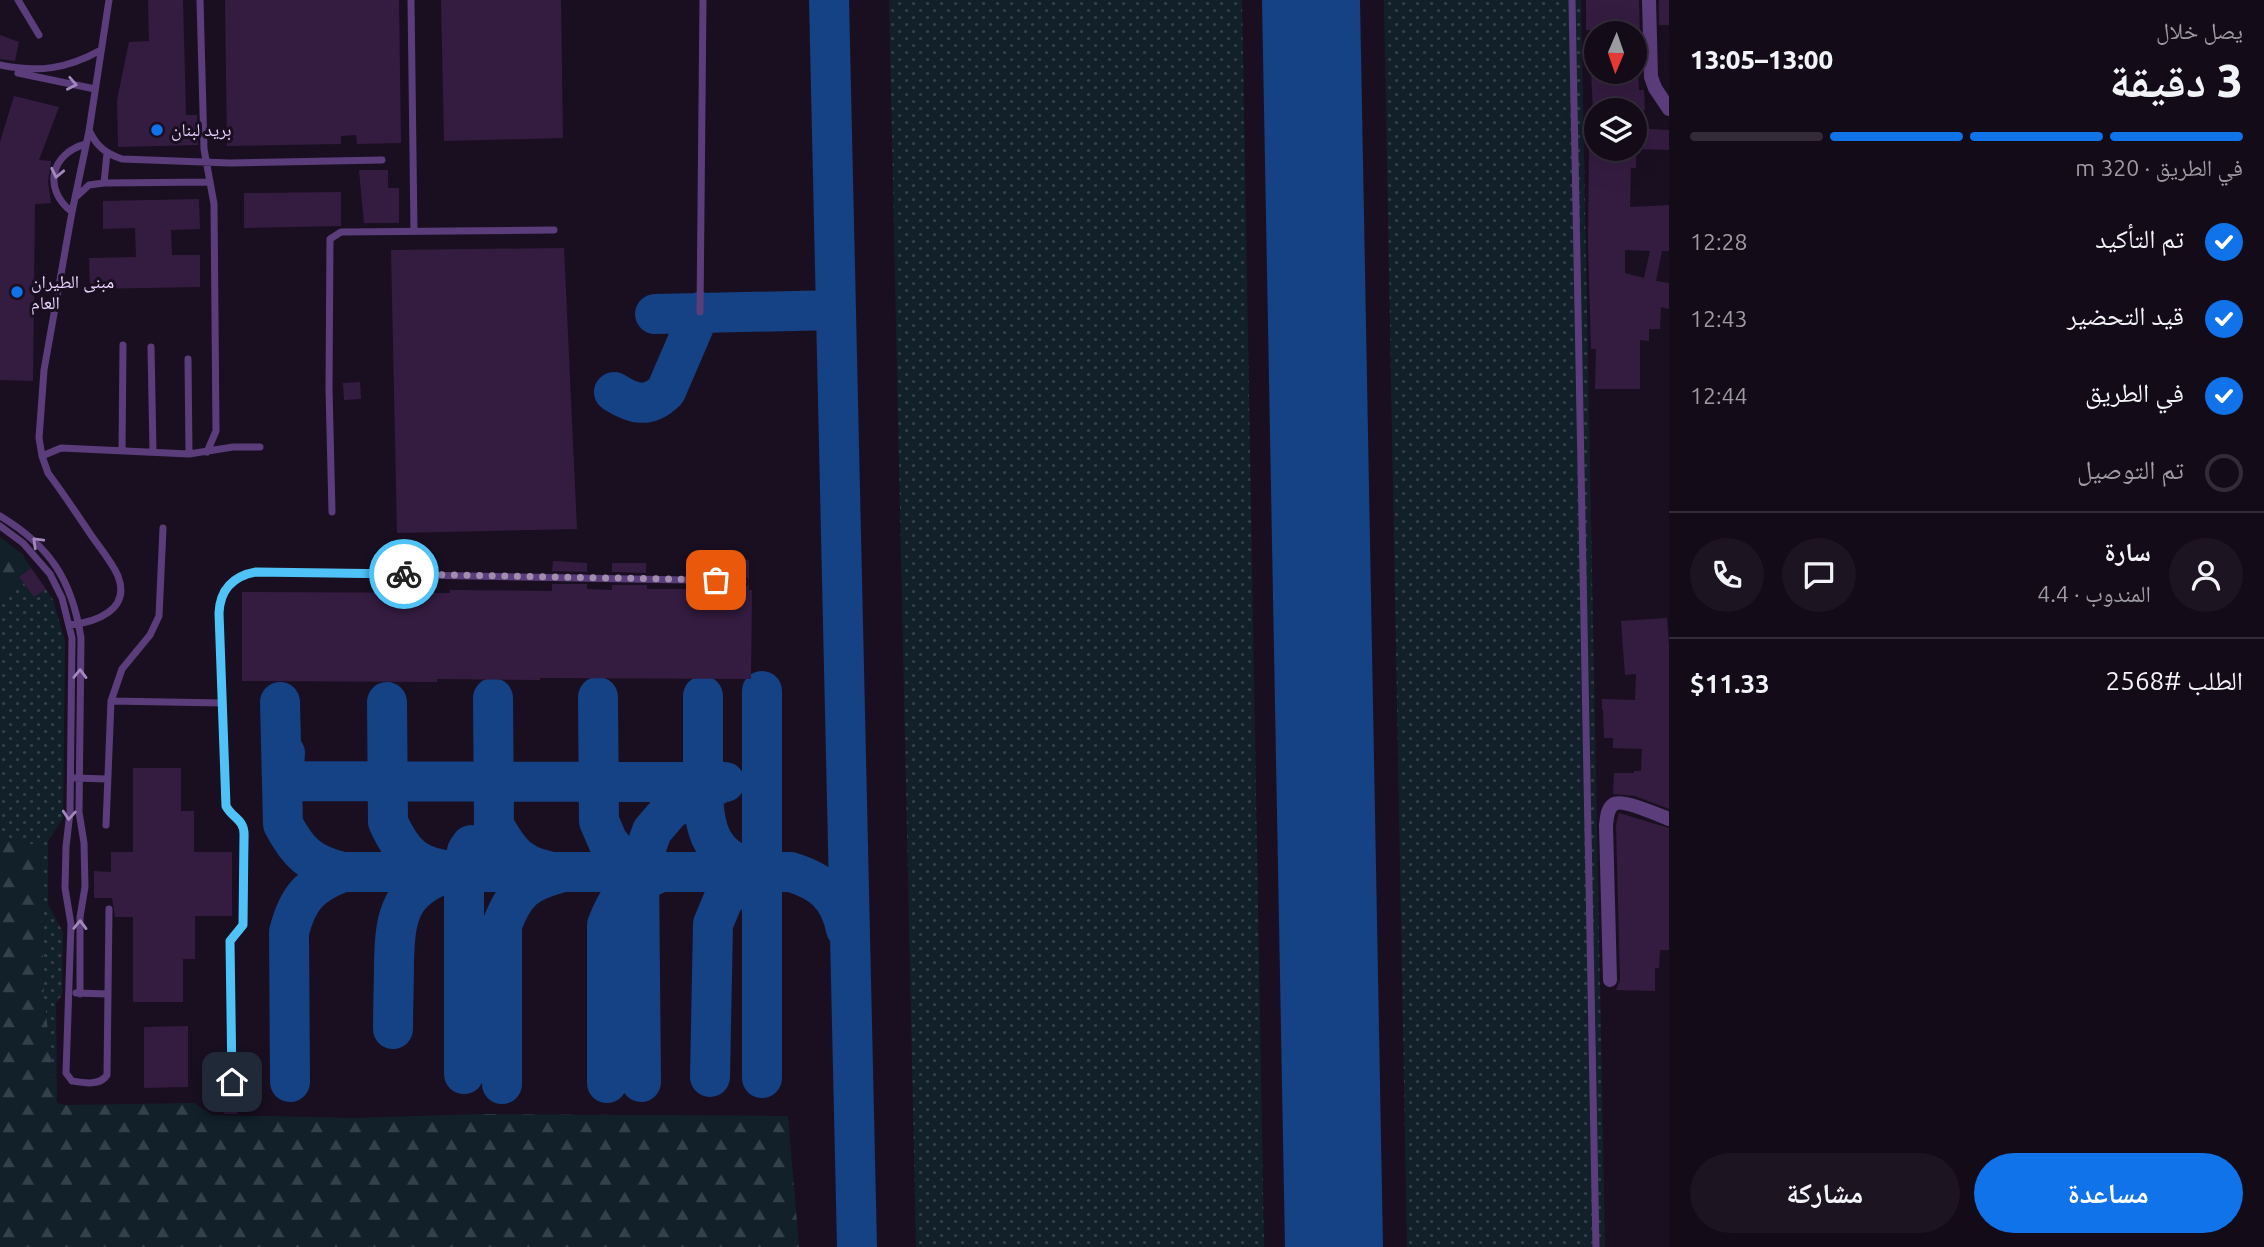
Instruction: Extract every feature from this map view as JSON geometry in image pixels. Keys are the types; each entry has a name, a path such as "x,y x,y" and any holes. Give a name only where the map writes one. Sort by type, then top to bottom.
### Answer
{"street":[{"path":"1650,0 1651,77 1669,109"},
{"path":"1610,980 1606,825 1608,813 1615,804 1620,803 1669,819"}],"lane":[{"path":"18,0 39,35"},
{"path":"74,624 108,614 116,605 120,585 115,572 48,473 42,456 39,429 44,370 89,131 109,0"},
{"path":"200,0 205,161 214,204 216,431 207,452"},
{"path":"411,0 414,231"},
{"path":"700,312 703,0"},
{"path":"1572,0 1596,1247"},
{"path":"0,67 45,70 65,66 101,50"},
{"path":"0,67 96,89"},
{"path":"89,131 93,140 107,153 122,159 230,163 382,160"},
{"path":"72,212 58,197 54,178 61,159 76,147 86,145"},
{"path":"104,183 107,153"},
{"path":"74,201 83,189 104,183 210,182"},
{"path":"332,512 328,243 333,236 341,232 554,230"},
{"path":"122,451 123,345"},
{"path":"152,346 153,452"},
{"path":"188,359 189,454"},
{"path":"42,456 61,448 189,454 233,447 260,447"},
{"path":"0,516 27,532 51,557 69,594 74,624 75,778 85,848 80,917 79,993"},
{"path":"0,526 23,542 42,562 74,624"},
{"path":"106,825 111,701 122,669 150,635 159,616 163,528"},
{"path":"232,1082 230,941 243,925 244,834 243,824 226,806 219,604 231,582 247,573 256,572 743,581"},
{"path":"111,701 222,703"},
{"path":"75,778 107,779"},
{"path":"75,778 66,847 66,899 71,924 67,1076 72,1081 99,1083 107,1075 109,909"},
{"path":"66,899 83,899"},
{"path":"69,993 108,994"}],"green space":[{"path":"889,0 1242,0 1264,1247 916,1247"},
{"path":"1384,0 1581,0 1605,1247 1407,1247"},
{"path":"0,537 22,554 31,568 19,577 13,592 0,597"},
{"path":"19,577 34,597 46,589 53,600 65,641 63,818 48,841 48,905 63,932 62,995 56,1003 57,1103 44,998 40,846 0,838 0,597 13,592"},
{"path":"0,838 40,846 44,998 57,1103 194,1103 213,1115 355,1118 482,1114 788,1116 799,1247 0,1247"}],"building":[{"path":"148,0 183,0 186,115 197,115 198,145 118,147 117,100 129,42 149,41"},
{"path":"225,0 399,0 401,143 357,144 356,135 341,136 341,144 227,146"},
{"path":"441,0 561,0 563,138 444,141"},
{"path":"1586,0 1639,0 1640,21 1586,21"},
{"path":"1659,0 1669,0 1669,25 1659,25"},
{"path":"0,35 19,42 15,61 0,59"},
{"path":"1592,84 1639,84 1639,90 1644,90 1644,98 1592,98"},
{"name":"مبنى الطيران العام","path":"14,96 59,107 39,160 51,161 48,182 51,203 35,204 33,381 0,380 0,142"},
{"path":"1647,129 1669,130 1669,150 1647,149"},
{"path":"1589,161 1636,161 1636,168 1631,168 1630,207 1669,205 1669,251 1662,251 1656,281 1669,283 1669,309 1661,307 1660,329 1649,329 1649,341 1640,340 1640,389 1595,389 1596,349 1591,349","holes":["1625,250 1650,251 1644,278 1625,273"]},
{"path":"359,170 388,170 388,188 399,188 399,223 364,223"},
{"path":"341,192 341,226 244,228 244,193"},
{"path":"199,199 200,229 171,230 172,255 200,255 200,287 90,289 89,258 136,257 135,228 103,229 103,201"},
{"path":"564,248 577,529 397,533 391,250"},
{"path":"360,382 361,399 344,400 343,383"},
{"path":"749,560 749,580 744,575 712,574 712,561"},
{"path":"553,561 587,563 587,572 552,571"},
{"path":"612,563 646,563 646,573 612,572"},
{"path":"31,568 46,589 34,597 19,577"},
{"path":"749,580 749,590 752,590 751,679 242,681 242,592 552,591 552,584 587,584 587,589 612,590 612,585 647,585 647,589 712,589 744,587"},
{"path":"1667,618 1669,809 1635,796 1613,794 1614,773 1641,771 1642,749 1613,748 1613,738 1604,738 1602,710 1602,699 1635,700 1636,674 1625,675 1621,621"},
{"path":"133,768 181,768 181,811 194,811 194,852 232,852 232,916 195,916 195,959 183,959 183,1002 133,1002 133,917 115,917 112,898 94,898 94,871 111,872 111,852 133,852"},
{"path":"1619,813 1669,828 1669,950 1660,950 1659,968 1655,968 1655,991 1616,990 1620,980 1616,825"},
{"path":"188,1026 188,1087 144,1088 144,1027"},
{"path":"225,1102 238,1102 237,1114 224,1114"}],"taxiway":[{"path":"829,0 857,1247"},
{"path":"655,314 836,310"},
{"path":"614,392 640,403 653,400 666,391 700,312"},
{"path":"762,691 762,1078"},
{"path":"703,696 703,790 710,836 728,858 763,872 739,883 723,900 713,924 710,1077"},
{"path":"598,697 599,821 608,842 622,858 639,868 661,872 640,881 626,891 616,904 607,925 607,1083"},
{"path":"493,698 494,825 506,845 520,859 536,868 560,873 538,880 523,890 512,904 502,925 502,1084"},
{"path":"280,702 283,824 300,850 322,866 343,872 791,872 812,880 828,892 839,908 846,929"},
{"path":"387,702 388,822 399,843 412,857 429,866 452,871 421,886 411,895 399,917 395,946 393,1029"},
{"path":"285,753 283,781 725,782"},
{"path":"641,1082 639,868 652,831 670,810 703,790 719,784"},
{"path":"464,1074 464,872 467,851 471,845"},
{"path":"290,1082 289,932 301,901 307,894 322,882 343,872"}],"runway":[{"path":"1311,0 1334,1247"}],"way so far":[{"path":"404,574 716,580"}],"place":[{"name":"بريد لبنان","path":"157,130"},
{"name":"مبنى الطيران العام","path":"17,292"}],"route":[{"path":"232,1082 230,941 243,925 244,834 243,824 226,806 219,613 221,596 231,582 247,573 404,574"}]}
